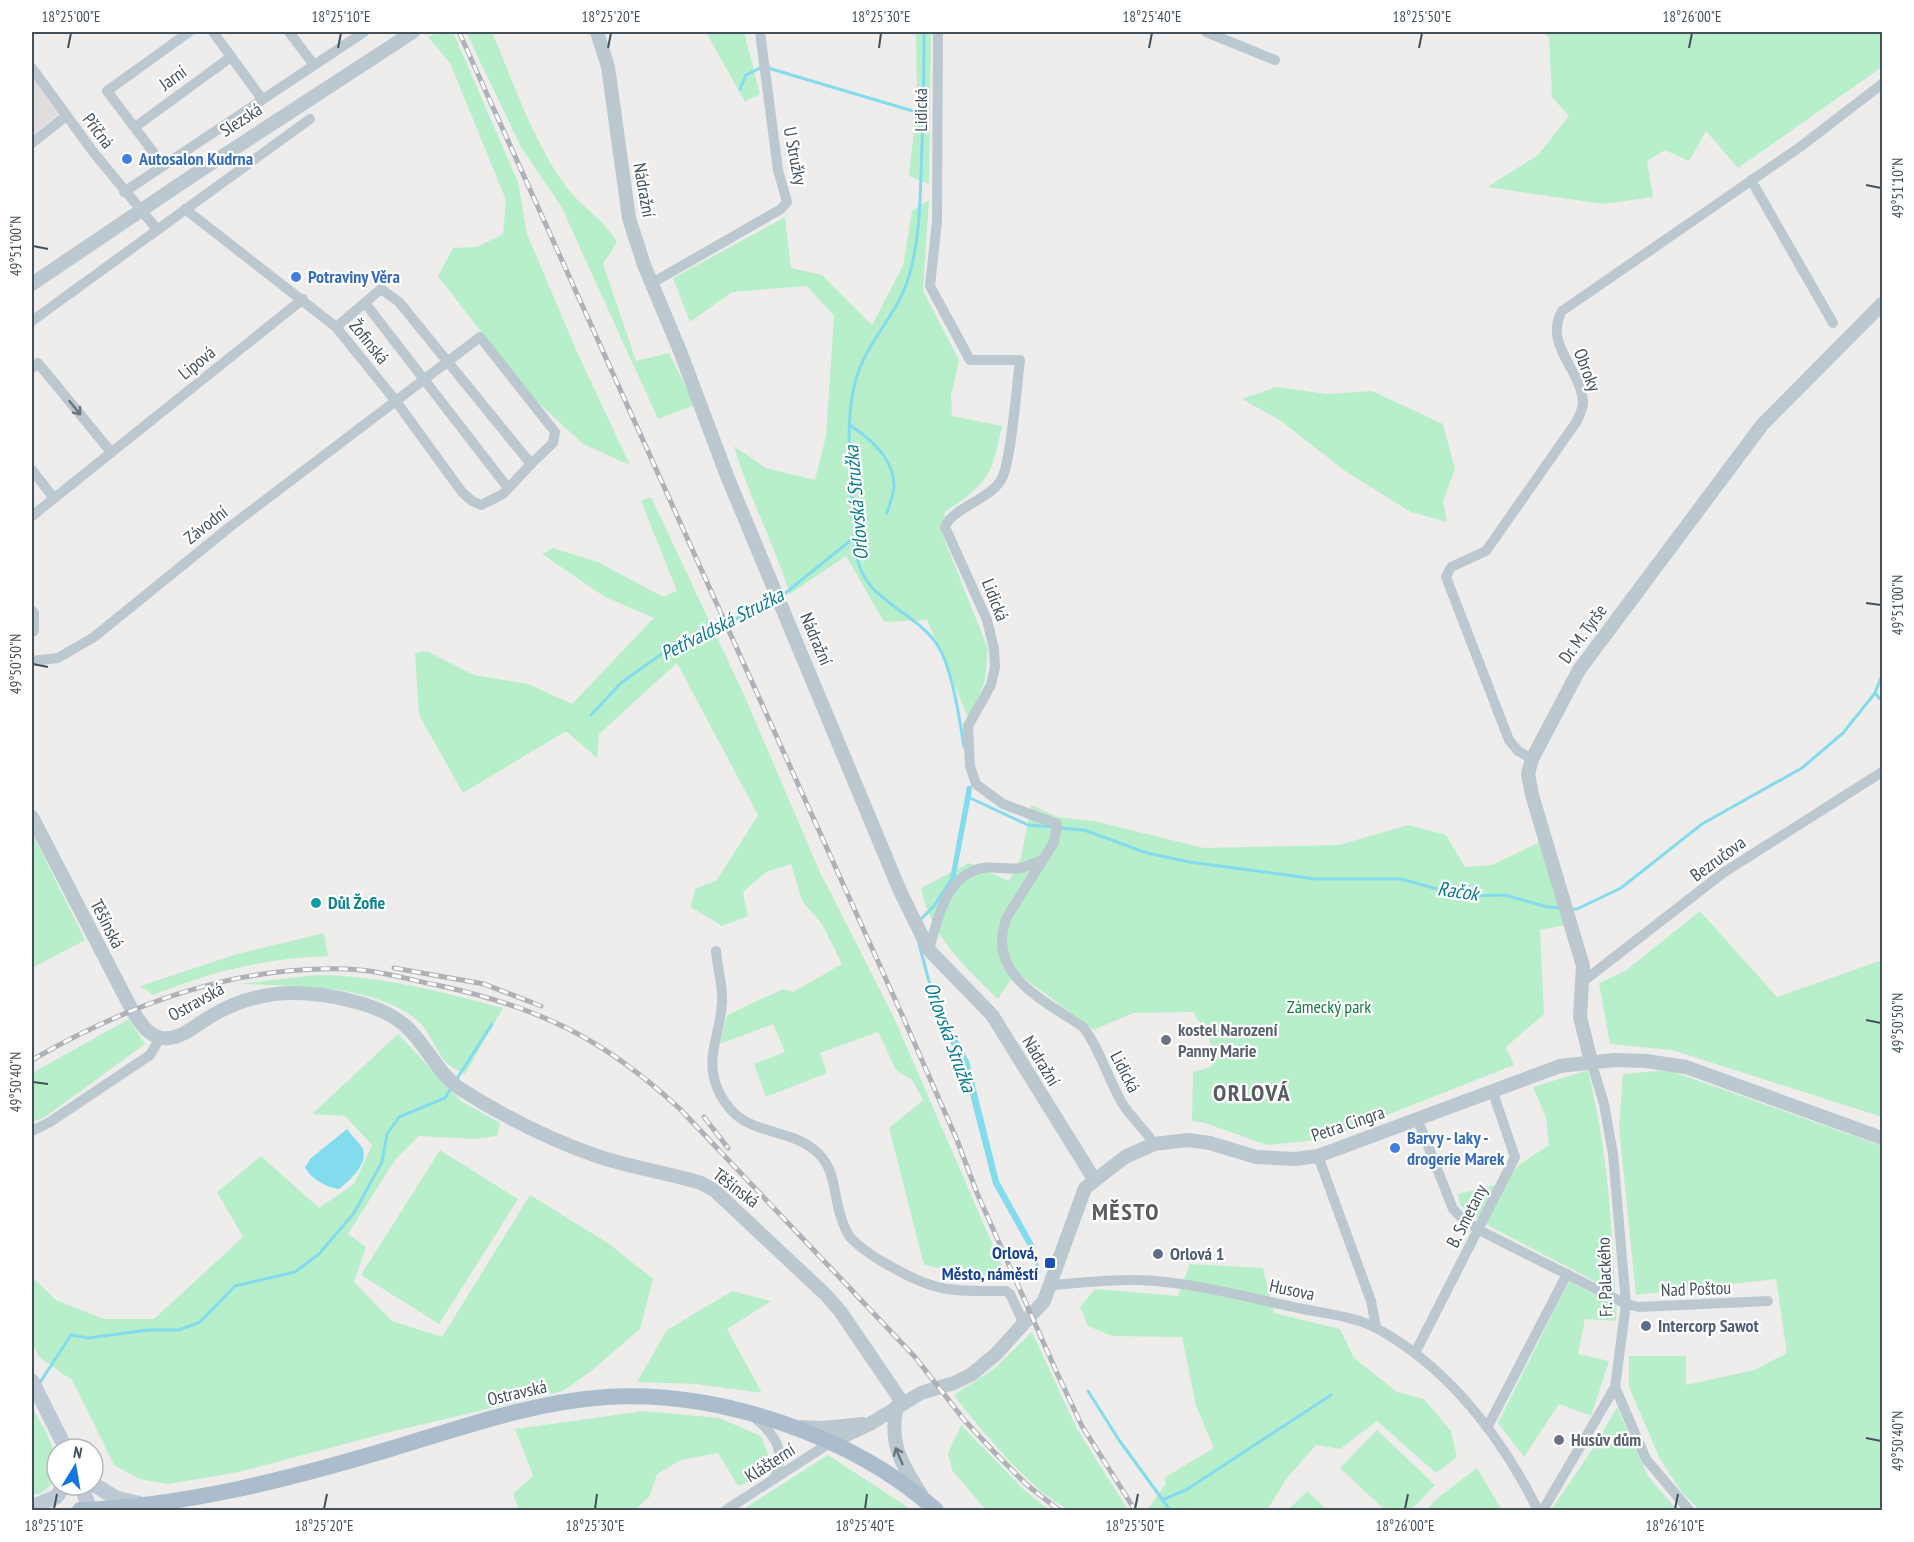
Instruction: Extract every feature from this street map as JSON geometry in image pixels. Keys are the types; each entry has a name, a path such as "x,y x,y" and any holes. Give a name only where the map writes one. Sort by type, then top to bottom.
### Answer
{"main road":[{"path":"32,1381 60,1437"},
{"name":"Ostravská","path":"80,1510 144,1505 203,1496 282,1479 504,1415 605,1397 660,1397 750,1414 794,1426 831,1442 882,1471 931,1505"},
{"path":"105,1491 116,1498 144,1505"},
{"path":"32,1507 56,1497"}],"street":[{"name":"Jarní","path":"189,32 107,91 135,127 231,57"},
{"path":"213,32 262,99"},
{"path":"289,32 314,65"},
{"name":"Slezská","path":"124,192 364,32"},
{"name":"Slezská","path":"32,284 414,32"},
{"name":"Nádražní","path":"597,32 608,67 629,218 727,476 900,891 929,950 999,1025 1094,1179"},
{"name":"U Stružky","path":"652,283 782,209 788,202 778,170 759,32"},
{"name":"Lidická","path":"938,32 938,220 930,286 970,360 1020,360 1002,479 979,501 948,520 945,527 987,620 994,649 995,667 991,685 968,726 970,766 976,784 1003,804 1057,824 1042,860 1002,930 1001,945 1010,972 1021,984 1083,1027 1090,1035 1105,1072 1124,1106 1154,1144"},
{"path":"1206,32 1275,60"},
{"name":"Příčná","path":"32,68 124,192 156,228"},
{"name":"Obroky","path":"1532,759 1518,752 1509,740 1446,577 1451,567 1486,551 1577,421 1583,405 1580,391 1557,340 1556,322 1562,311 1800,147 1882,84"},
{"path":"32,143 66,116"},
{"path":"32,321 156,228 310,119"},
{"path":"135,127 163,165"},
{"path":"1751,180 1833,323"},
{"name":"Žofinská","path":"184,209 303,299 336,327 395,400 462,492 472,501 482,505 506,491"},
{"path":"336,327 364,303 381,289 399,302 447,364 531,464 506,491 364,303"},
{"name":"Lipová","path":"32,516 303,299"},
{"name":"Dr. M. Tyrše","path":"1591,1061 1580,1017 1583,966 1530,785 1529,767 1532,759 1579,670 1762,425 1882,304"},
{"name":"Závodní","path":"32,661 58,658 94,637 231,526 480,337 555,432 553,443 531,464"},
{"path":"35,366 111,452"},
{"path":"32,470 54,498"},
{"path":"32,613 32,630"},
{"name":"Bezručova","path":"1581,983 1723,873 1882,772"},
{"name":"Těšínská","path":"32,817 132,1010 146,1030 160,1038"},
{"path":"929,950 940,909 947,896 974,871 983,868 1021,868 1042,860"},
{"path":"716,951 722,1000 710,1065 721,1096 747,1123 756,1129 799,1140 813,1148 832,1171 840,1214 852,1239 882,1261 941,1288 1006,1292 1010,1294 1024,1324"},
{"name":"Ostravská","path":"32,1131 50,1122 150,1055 160,1038 178,1036 234,1002 265,993 325,995 350,1000 401,1023 449,1081"},
{"name":"Petra Cingra","path":"831,1442 868,1425 900,1404 972,1374 996,1354 1044,1301 1079,1200 1094,1179 1125,1157 1154,1144 1188,1140 1210,1143 1256,1157 1295,1159 1318,1156 1560,1066 1591,1061 1646,1061 1686,1067 1882,1138"},
{"name":"Fr. Palackého","path":"1543,1510 1615,1386 1626,1304 1613,1154 1604,1104 1591,1061"},
{"name":"Těšínská","path":"449,1081 525,1126 567,1144 637,1168 701,1183 714,1190 833,1303 900,1404"},
{"name":"B. Smetany","path":"1415,1353 1515,1156 1492,1090"},
{"path":"1418,1118 1453,1209 1479,1230 1626,1304"},
{"path":"1318,1156 1371,1301 1376,1327"},
{"path":"1488,1426 1567,1274"},
{"name":"Husova","path":"1051,1285 1137,1280 1170,1283 1208,1288 1376,1327 1415,1353 1488,1426 1516,1468 1538,1510"},
{"name":"Nad Poštou","path":"1626,1304 1639,1307 1768,1301"},
{"path":"1615,1386 1646,1459 1689,1510"},
{"path":"900,1404 893,1433 895,1444 908,1474 931,1505"},
{"path":"750,1414 767,1428 780,1448 781,1458 774,1480"},
{"name":"Petra Cingra","path":"794,1426 823,1428 868,1425"},
{"name":"Klášterní","path":"726,1510 831,1442"}],"shaded area":[{"path":"32,76 61,112 32,136"}],"green space":[{"path":"438,32 453,32 518,182 527,234 577,352 630,465 583,444 529,394 438,276 453,248 477,247 503,234 506,200 450,63 428,37"},
{"path":"466,32 492,32 524,111 543,150 565,185 605,226 617,242 603,264 636,361 669,353 695,405 658,419 561,206 521,147"},
{"path":"706,32 744,32 760,94 745,102"},
{"path":"916,32 931,32 929,184 909,176 917,103"},
{"path":"1542,32 1882,32 1882,67 1738,168 1706,131 1689,161 1665,150 1647,161 1653,197 1603,204 1487,187 1538,155 1569,116 1552,97 1549,37"},
{"path":"929,200 923,291 959,360 951,396 952,416 1002,426 986,478 970,494 945,512 943,536 988,649 985,680 969,720 927,620 884,622 846,556 790,594 740,465 734,446 766,468 815,480 826,436 834,316 807,286 732,292 690,322 673,278 785,217 791,268 822,275 872,325 903,266 912,211"},
{"path":"1276,387 1328,394 1372,391 1443,424 1455,469 1443,501 1447,522 1411,512 1345,471 1281,421 1242,399"},
{"path":"651,497 745,697 819,870 895,1020 1009,1282 924,1265 889,1128 923,1100 912,1080 896,1070 878,1032 820,1053 827,1073 766,1097 754,1064 785,1052 773,1024 720,1044 727,1015 783,989 793,992 842,964 822,924 802,901 791,864 766,872 743,892 748,916 722,926 691,907 695,889 717,880 758,815 677,663 599,734 597,758 566,731 463,793 419,715 415,653 427,651 474,675 528,684 572,704 654,618 605,597 542,554 553,548 598,562 663,597 677,591 641,501"},
{"name":"Zámecký park","path":"1031,805 1057,817 1094,821 1204,848 1339,845 1408,825 1446,835 1465,867 1492,865 1542,841 1566,925 1540,930 1544,1014 1506,1047 1514,1065 1326,1139 1267,1145 1205,1123 1192,1121 1193,1072 1211,1067 1213,1059 1209,1038 1193,1012 1133,1013 1094,1030 1016,972 998,999 951,949 932,921 921,888 969,863 1009,881 1021,858"},
{"path":"32,833 85,940 32,968"},
{"path":"1700,911 1777,997 1882,960 1882,1117 1672,1050 1610,1044 1599,983 1625,971"},
{"path":"324,933 328,956 260,963 196,979 153,995 140,986 237,954"},
{"path":"316,975 387,981 503,1008 465,1074 445,1062 417,1020 399,1008 378,999 332,989 238,984"},
{"path":"129,1019 145,1044 45,1117 32,1122 32,1073"},
{"path":"398,1034 461,1101 500,1123 497,1136 474,1139 419,1136 395,1160 348,1234 366,1247 354,1282 392,1321 442,1337 530,1195 608,1243 653,1279 640,1329 590,1372 563,1391 386,1433 239,1472 168,1484 139,1479 114,1465 105,1447 105,1437 100,1437 72,1380 39,1357 32,1343 32,1277 56,1300 104,1319 154,1319 243,1237 217,1192 261,1156 319,1208 354,1184 372,1145 345,1116 312,1114"},
{"path":"1588,1070 1607,1180 1615,1292 1478,1220 1460,1205 1458,1194 1503,1183 1520,1164 1549,1145 1546,1117 1533,1087"},
{"path":"1668,1070 1882,1146 1882,1510 1700,1510 1683,1494 1660,1459 1629,1387 1629,1356 1686,1356 1686,1385 1754,1370 1787,1353 1776,1279 1636,1295 1619,1128 1623,1074"},
{"path":"440,1150 518,1199 439,1324 361,1275"},
{"path":"1190,1264 1263,1268 1274,1313 1340,1329 1354,1358 1397,1392 1424,1399 1451,1431 1457,1457 1436,1473 1377,1421 1340,1449 1316,1445 1287,1478 1267,1510 1147,1510 1166,1484 1164,1478 1214,1448 1196,1406 1182,1337 1112,1336 1088,1326 1080,1307 1095,1289 1178,1296"},
{"path":"1569,1281 1617,1306 1616,1321 1585,1319 1578,1354 1609,1361 1591,1416 1559,1404 1524,1457 1498,1423"},
{"path":"732,1291 771,1301 727,1329 762,1393 696,1384 637,1382 667,1330"},
{"path":"1032,1332 1077,1429 1128,1510 1080,1512 1068,1509 1054,1501 1023,1475 954,1395 995,1368"},
{"path":"32,1406 48,1437 45,1437 45,1490 40,1494 32,1494"},
{"path":"1617,1407 1648,1476 1677,1510 1551,1510 1596,1444"},
{"path":"644,1411 719,1418 761,1436 770,1459 756,1479 738,1486 718,1453 681,1460 657,1474 649,1497 635,1510 519,1510 513,1494 533,1476 515,1429"},
{"path":"961,1425 1023,1489 1049,1510 986,1510 952,1470 948,1453"},
{"path":"1377,1430 1435,1485 1411,1510 1385,1510 1340,1468"},
{"path":"828,1455 912,1510 742,1510"},
{"path":"1477,1468 1502,1510 1427,1510 1435,1500"},
{"path":"1307,1491 1327,1510 1288,1510"}],"water":[{"path":"967,786 972,786 971,796 955,880 952,881 950,879"},
{"path":"947,1020 969,1061 999,1181 1036,1248 1030,1250 993,1184 966,1079 942,1023"},
{"path":"347,1129 362,1147 364,1155 357,1172 339,1189 319,1182 310,1175 305,1167 311,1158"}],"waterway":[{"name":"Orlovská Stružka","path":"924,32 920,199 915,250 904,289 863,360 858,373 850,413 850,460 859,567 877,593 928,633 938,646 951,681 964,747"},
{"path":"740,89 746,75 762,67"},
{"path":"768,68 923,114"},
{"path":"851,426 880,451 890,467 894,486 887,513"},
{"name":"Petřvaldská Stružka","path":"783,595 856,536"},
{"name":"Petřvaldská Stružka","path":"591,715 621,683 667,650 775,601"},
{"path":"1875,693 1882,675"},
{"name":"Račok","path":"1571,909 1577,909 1621,888 1702,824 1802,768 1843,733 1875,693 1882,701"},
{"name":"Račok","path":"968,797 1028,825 1053,827"},
{"name":"Račok","path":"1060,828 1084,830 1147,853 1189,862 1316,879 1401,879 1463,896 1505,895 1547,907 1562,908"},
{"name":"Orlovská Stružka","path":"918,922 934,906 952,878"},
{"name":"Orlovská Stružka","path":"919,944 938,1015 944,1024"},
{"name":"Petřvaldská Stružka","path":"456,1080 492,1024"},
{"name":"Petřvaldská Stružka","path":"39,1384 71,1335 88,1338 148,1330 179,1330 200,1322 235,1286 295,1272 319,1254 354,1213 382,1162 387,1134 399,1117 445,1098 451,1088"},
{"name":"Orlovská Stružka","path":"1031,1246 1039,1272"},
{"name":"Orlovská Stružka","path":"1088,1391 1119,1440 1170,1510"},
{"path":"1162,1500 1186,1490 1331,1395"}],"railway":[{"path":"459,32 903,1017 957,1140 977,1193 1057,1373 1082,1426 1135,1510"},
{"path":"394,968 484,984 541,1006"},
{"path":"32,1060 105,1022 183,992 263,974 305,970 347,969 382,973 477,995 541,1016 597,1045 625,1063 680,1109 915,1357 965,1421 996,1454 1027,1485 1059,1510"},
{"path":"704,1117 728,1148"}],"place":[{"name":"Autosalon Kudrna","path":"127,159"},
{"name":"Potraviny Věra","path":"296,277"},
{"name":"Důl Žofie","path":"316,903"},
{"name":"kostel Narození Panny Marie","path":"1166,1040"},
{"name":"Barvy - laky - drogerie Marek","path":"1395,1148"},
{"name":"Orlová 1","path":"1158,1254"},
{"name":"Orlová, Město, náměstí","path":"1050,1263"},
{"name":"Intercorp Sawot","path":"1646,1326"},
{"name":"Husův dům","path":"1559,1440"}],"district":[{"name":"ORLOVÁ","path":"1252,1093"},
{"name":"MĚSTO","path":"1126,1212"}]}
